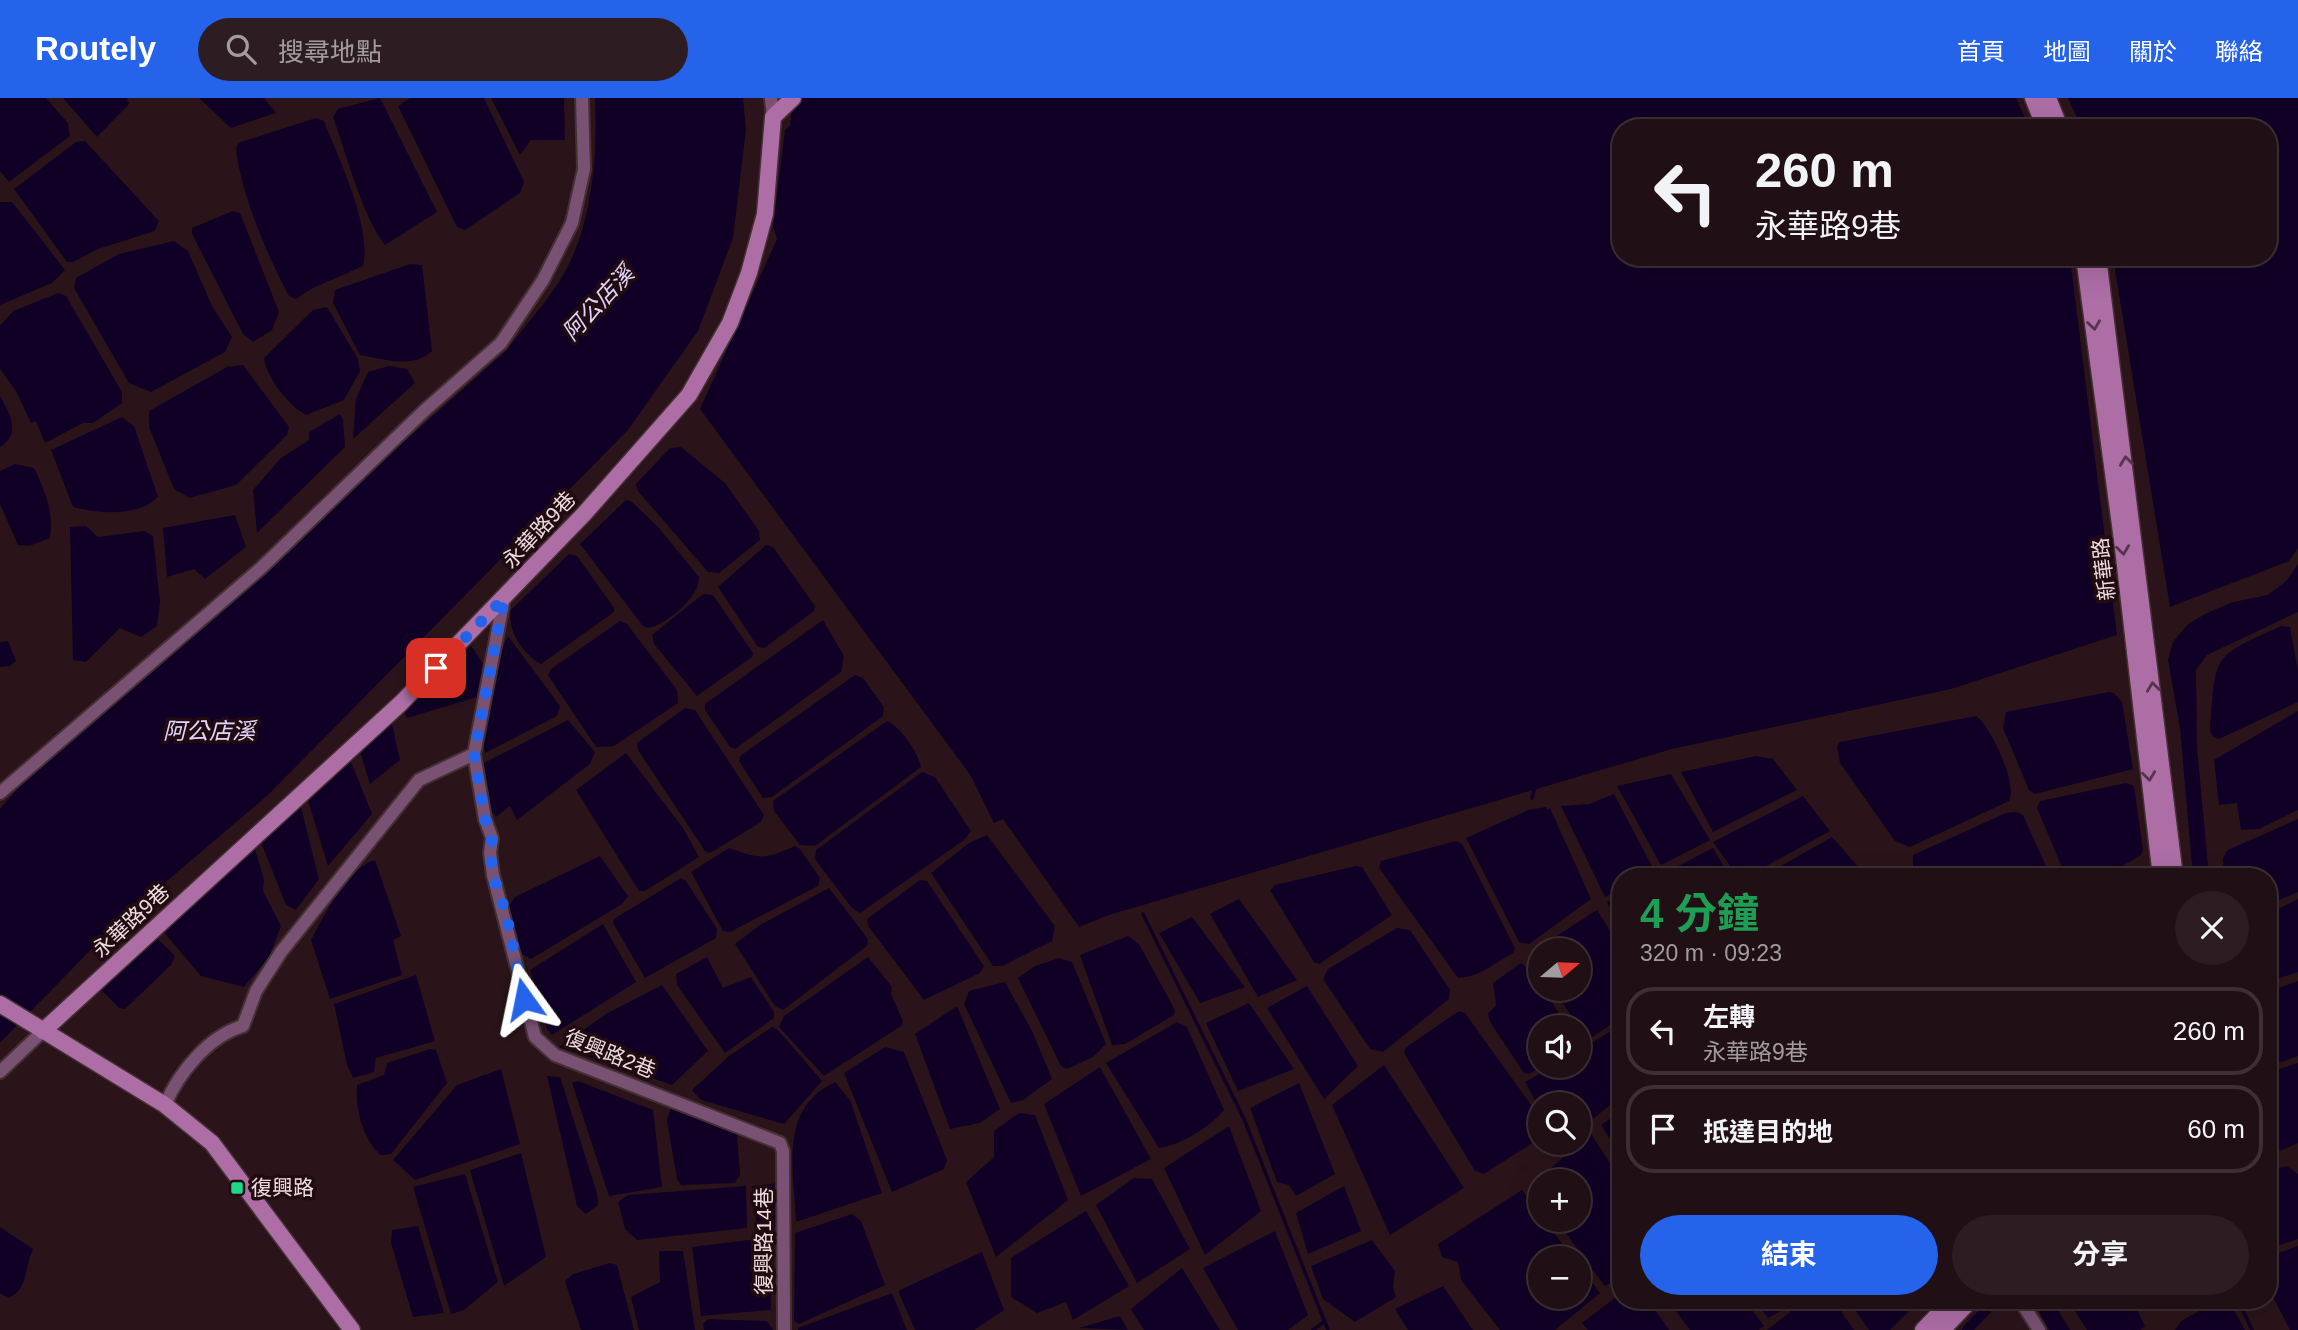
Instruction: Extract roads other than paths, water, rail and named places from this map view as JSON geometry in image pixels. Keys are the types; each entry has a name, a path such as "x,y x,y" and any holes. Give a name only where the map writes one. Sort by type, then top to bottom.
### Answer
{"street":[{"path":"0,793 261,568 425,410 501,343 543,280 572,223 584,169 582,98"},
{"name":"永華路9巷","path":"41,1029 401,703 504,598 689,395 730,323 749,273 765,214 773,117 771,98"},
{"path":"773,117 793,98"},
{"path":"2033,98 2041,119"},
{"path":"2048,98 2056,119"},
{"name":"新華路","path":"2085,266 2122,540 2160,868"},
{"name":"新華路","path":"2099,266 2136,539 2174,868"},
{"name":"復興路2巷","path":"504,598 474,754 485,819 492,838 490,853 493,875 535,1037 555,1055 772,1138 780,1143 783,1151"},
{"path":"165,1105 172,1089 213,1039 243,1026 256,991 281,952 419,780 474,754"},
{"path":"0,1004 165,1105 212,1143 352,1330"},
{"path":"0,1072 41,1029"},
{"name":"復興路14巷","path":"783,1151 784,1330"},
{"path":"1923,1330 1943,1309"},
{"path":"1942,1330 1962,1309"},
{"path":"2026,1309 2039,1330"}],"water":[{"path":"0,98 46,98 68,123 70,136 9,182 0,171"},
{"path":"63,98 127,98 129,104 97,137"},
{"path":"199,98 264,98 276,113 231,128"},
{"path":"380,98 437,212 385,245 369,218 355,184 333,117 338,109"},
{"path":"410,98 484,98 524,182 520,193 465,230 457,227 398,106"},
{"path":"491,98 564,98 565,140 531,140 520,155"},
{"name":"阿公店溪","path":"595,98 743,98 746,129 733,238 698,331 628,430 268,795 114,926 0,1043 0,809 35,769 506,351 562,277 580,236 594,166"},
{"path":"793,98 2016,98 2026,119 1612,119 1612,266 2071,266 2117,635 1951,689 1672,749 1109,915 1079,927 1003,819 994,823 971,776 700,409 777,239 773,227 785,130 790,126"},
{"path":"2068,98 2298,98 2298,548 2289,561 2170,607 2114,266 2277,266 2277,119 2078,119"},
{"path":"316,118 324,121 345,173 359,213 365,250 363,266 311,289 296,299 289,296 256,224 243,184 236,148 238,143"},
{"path":"85,141 159,221 155,231 67,262 14,189 76,142"},
{"path":"0,202 12,202 65,270 52,283 0,305"},
{"path":"233,211 240,213 279,312 272,330 253,342 243,334 192,234 192,228"},
{"path":"174,241 188,251 212,306 232,337 225,352 151,392 129,383 74,288 76,278 119,254"},
{"path":"410,264 422,265 432,351 425,357 407,361 360,355 333,303 335,290"},
{"path":"58,293 66,296 122,392 122,403 93,423 83,423 45,443 36,421 31,423 16,391 0,369 0,326 13,311"},
{"path":"327,307 358,359 360,371 344,400 306,415 279,390 269,374 264,358 313,310"},
{"path":"243,365 289,427 287,435 236,485 190,498 174,489 149,427 149,411 227,367"},
{"path":"389,366 407,369 415,383 353,439 356,399 368,372"},
{"path":"0,396 10,416 12,429 7,442 0,447"},
{"path":"340,414 345,447 257,533 253,490 281,458 309,440 309,432"},
{"path":"122,417 134,426 158,497 129,511 106,512 73,507 51,450"},
{"path":"681,447 725,483 759,531 760,540 719,573 708,572 638,491 636,484 670,448"},
{"path":"15,464 34,468 50,511 50,538 29,546 18,545 0,504 0,471"},
{"path":"626,500 631,501 659,528 699,577 694,593 681,608 664,621 648,628 643,626 580,544"},
{"path":"235,515 246,547 205,579 194,569 167,577 163,528"},
{"path":"86,526 98,537 144,531 153,536 160,602 157,626 141,637 120,628 86,662 73,660 70,527"},
{"path":"766,545 773,547 815,606 814,611 764,648 758,647 718,587"},
{"path":"569,554 577,556 614,608 614,612 541,664 528,654 514,634 511,610"},
{"path":"2298,564 2298,612 2207,655 2196,670 2197,747 2208,868 2192,868 2180,728 2168,660 2173,642 2188,624 2207,613 2233,602 2268,595 2286,581"},
{"path":"703,594 713,595 753,653 752,657 697,696 654,644 652,635"},
{"path":"823,620 844,656 841,672 735,749 730,747 705,710 705,704"},
{"path":"620,621 627,624 677,690 678,703 614,746 596,747 548,675 551,669"},
{"path":"2281,626 2290,627 2298,671 2298,702 2219,739 2213,737 2210,731 2214,687 2216,672 2221,662 2241,645"},
{"path":"508,636 560,706 557,716 485,753 485,717"},
{"path":"8,641 16,661 10,666 0,667 0,642"},
{"path":"471,646 488,671 477,697 407,718 401,703"},
{"path":"855,675 863,678 884,707 883,716 772,797 763,798 739,761 740,756"},
{"path":"2114,693 2122,702 2133,769 2035,794 2029,790 2003,728 2006,712"},
{"path":"685,708 695,710 764,815 761,822 710,853 705,851 638,750 637,743"},
{"path":"2298,711 2298,810 2259,829 2241,830 2237,803 2219,805 2214,760"},
{"path":"1976,716 1989,731 2002,756 2010,782 2009,801 1910,847 1895,841 1840,763 1837,746 1840,742"},
{"path":"391,720 400,760 370,784 359,748"},
{"path":"568,720 595,752 590,764 517,820 510,806 496,817 488,807 482,764"},
{"path":"887,721 908,741 921,767 815,846 800,845 774,811 773,801"},
{"path":"626,753 683,828 699,857 645,891 639,891 576,790"},
{"path":"1756,756 1773,759 1797,790 1713,832 1681,772"},
{"path":"349,757 372,814 328,866 307,797"},
{"path":"922,772 935,777 971,831 964,840 860,913 851,907 815,859 816,850"},
{"path":"1671,774 1710,840 1661,865 1617,786"},
{"path":"2126,783 2134,786 2143,850 2141,855 2119,868 2062,868 2037,808 2040,801"},
{"path":"1614,794 1653,868 1612,868 1612,893 1605,897 1561,806 1589,804"},
{"path":"1803,796 1830,831 1762,868 1732,868 1713,842"},
{"path":"300,803 319,879 296,910 286,905 259,837"},
{"path":"1550,808 1591,899 1537,938 1528,938 1528,944 1519,942 1466,838 1528,810"},
{"path":"2017,812 2023,815 2046,868 1913,866 1913,855 2006,813"},
{"path":"2298,819 2298,892 2277,901 2277,868 2224,868 2223,858 2228,850"},
{"path":"987,835 1055,926 1052,941 1002,966 993,966 931,873 969,843"},
{"path":"1832,837 1859,868 1778,868"},
{"path":"1456,841 1462,844 1515,948 1513,953 1487,969 1458,978 1379,868 1381,861"},
{"path":"795,846 820,878 818,886 730,932 723,931 691,872 729,848 768,856"},
{"path":"1713,848 1725,868 1674,868"},
{"path":"255,849 264,880 263,891 281,926 269,957 244,987 201,976 161,929 237,859"},
{"path":"600,856 628,896 622,904 531,959 518,952 509,906 515,897"},
{"path":"375,860 401,936 393,940 402,975 330,999 311,940 346,882 365,864"},
{"path":"1356,866 1362,867 1392,915 1319,964 1314,962 1270,890 1275,885"},
{"path":"681,878 686,881 717,929 716,938 645,978 613,923 614,919"},
{"path":"920,880 927,881 984,966 980,973 924,1000 869,927 867,919"},
{"path":"829,888 868,939 867,946 783,1010 775,1006 735,944 760,925"},
{"path":"1239,899 1297,980 1258,997 1210,914"},
{"path":"2298,899 2298,972 2277,979 2277,910"},
{"path":"1597,910 1612,934 1612,1024 1591,1038 1591,1015 1570,1015 1562,1001 1591,1001 1591,938 1553,938"},
{"path":"1192,917 1245,987 1200,1003 1159,933"},
{"path":"603,924 636,982 552,1035 547,1029 530,970"},
{"path":"1397,928 1410,930 1450,990 1449,999 1383,1052 1370,1049 1323,979 1328,969"},
{"path":"1128,936 1139,944 1175,1010 1174,1015 1125,1044 1112,1045 1080,955"},
{"path":"156,937 175,956 171,965 125,1009 119,1008 99,988"},
{"path":"707,957 723,988 751,977 774,1012 774,1018 725,1053 677,985 676,974"},
{"path":"868,957 892,987 891,994 903,1021 901,1026 824,1076 779,1027 784,1016"},
{"path":"1059,958 1072,962 1106,1044 1093,1057 1067,1069 1061,1066 1018,978 1035,966"},
{"path":"1521,963 1528,969 1528,1001 1551,1001 1560,1015 1528,1015 1528,1074 1524,1073 1490,1022 1488,1014 1496,1005 1493,983"},
{"path":"416,975 435,1041 376,1058 374,1072 353,1078 347,1065 334,1004"},
{"path":"2298,981 2298,1056 2277,1064 2277,989"},
{"path":"1005,982 1033,1033 1052,1079 1023,1100 1011,1103 964,1004 969,991"},
{"path":"662,985 708,1051 672,1085 559,1047 606,1014"},
{"path":"1307,986 1358,1066 1324,1099 1267,1008"},
{"path":"1249,1003 1294,1069 1238,1091 1206,1023"},
{"path":"957,1006 1000,1109 980,1123 950,1129 915,1034"},
{"path":"1459,1011 1465,1013 1528,1101 1528,1146 1484,1174 1475,1171 1404,1053 1405,1048"},
{"path":"1177,1022 1187,1027 1224,1110 1195,1134 1159,1148 1106,1063"},
{"path":"772,1027 778,1030 822,1081 784,1124 701,1100 692,1090 729,1056"},
{"path":"1612,1031 1612,1103 1591,1120 1591,1092 1531,1092 1525,1082 1532,1078 1591,1078 1591,1043"},
{"path":"885,1047 904,1052 947,1160 944,1169 892,1192 844,1073"},
{"path":"430,1049 436,1050 447,1083 391,1154 381,1155 365,1133 357,1104 357,1085 384,1075 387,1063"},
{"path":"2298,1063 2298,1143 2277,1152 2277,1070"},
{"path":"1384,1065 1464,1188 1390,1235 1332,1105"},
{"path":"1100,1067 1151,1159 1081,1196 1044,1104"},
{"path":"501,1069 520,1144 415,1180 393,1160 457,1085"},
{"path":"547,1076 560,1077 597,1193 598,1205 586,1214 577,1206"},
{"path":"578,1081 653,1110 662,1187 609,1196 572,1083"},
{"path":"835,1082 850,1100 882,1193 796,1222 792,1162 797,1124 817,1093"},
{"path":"1299,1083 1335,1174 1296,1196 1289,1185 1277,1182 1250,1108"},
{"path":"671,1107 730,1126 737,1134 740,1175 735,1183 681,1185 677,1179 667,1120"},
{"path":"1019,1113 1035,1115 1068,1200 996,1257 966,1182 994,1157 994,1131"},
{"path":"1612,1117 1612,1142 1601,1125"},
{"path":"1229,1126 1261,1211 1205,1255 1164,1168"},
{"path":"1591,1134 1612,1166 1612,1282 1605,1286 1591,1267 1591,1246 1575,1246 1565,1232 1591,1232 1591,1169 1550,1169 1566,1155 1591,1155"},
{"path":"521,1153 546,1257 504,1286 470,1170"},
{"path":"2287,1166 2298,1174 2298,1239 2277,1246 2277,1169"},
{"path":"465,1174 498,1282 464,1310 451,1314 413,1187"},
{"path":"1134,1178 1152,1179 1190,1249 1137,1283 1096,1205"},
{"path":"779,1183 781,1226 757,1229 752,1186"},
{"path":"746,1186 747,1228 637,1240 625,1229 618,1202 628,1195"},
{"path":"1344,1186 1361,1231 1308,1254 1296,1213"},
{"path":"1522,1190 1528,1198 1528,1232 1553,1232 1564,1246 1528,1246 1528,1309 1581,1309 1555,1330 1500,1330 1461,1280 1458,1262 1442,1257 1438,1244"},
{"path":"1086,1211 1129,1286 1073,1320 1066,1302 1037,1313 1011,1297 1011,1258"},
{"path":"852,1214 861,1221 885,1285 799,1324 794,1321 795,1233"},
{"path":"418,1226 444,1313 413,1317 391,1243 392,1230"},
{"path":"0,1227 33,1249 23,1284 8,1298 0,1293"},
{"path":"1275,1231 1308,1315 1288,1330 1238,1330 1203,1268"},
{"path":"757,1239 770,1243 771,1310 701,1316 692,1247"},
{"path":"1372,1240 1395,1271 1393,1287 1396,1297 1355,1322 1323,1299 1311,1266"},
{"path":"2298,1246 2298,1330 2290,1330 2277,1305 2277,1254"},
{"path":"659,1251 683,1251 695,1330 639,1330 631,1297 660,1282"},
{"path":"982,1252 1004,1310 974,1330 915,1330 898,1291"},
{"path":"610,1263 617,1265 634,1330 581,1330 565,1281 573,1274"},
{"path":"1182,1268 1220,1330 1144,1330 1131,1309"},
{"path":"1591,1281 1600,1293 1591,1300"},
{"path":"1443,1286 1473,1330 1408,1330 1395,1309"},
{"path":"892,1293 907,1330 798,1330 798,1328"},
{"path":"1612,1300 1612,1309 1654,1309 1669,1330 1588,1330 1582,1323"},
{"path":"1675,1309 1751,1309 1764,1326 1758,1330 1690,1330"},
{"path":"1761,1309 1784,1309 1768,1318"},
{"path":"1794,1309 1839,1309 1854,1330 1767,1330"},
{"path":"1854,1309 1911,1309 1890,1330 1869,1330"},
{"path":"2038,1309 2057,1309 2070,1330 2049,1330"},
{"path":"2074,1309 2136,1309 2145,1326 2140,1330 2087,1330"},
{"path":"2203,1309 2233,1309 2245,1330 2175,1330 2181,1321"},
{"path":"1120,1316 1128,1330 1079,1328"},
{"path":"708,1319 767,1321 773,1330 704,1330 703,1324"}],"waterway":[{"path":"1532,798 1535,787"},
{"path":"1143,914 1244,1119 1328,1330"},
{"path":"1967,1330 1987,1309"},
{"path":"2242,1309 2252,1330"},
{"path":"1313,1330 1325,1321"}],"place":[{"name":"復興路","path":"237,1188"}]}
